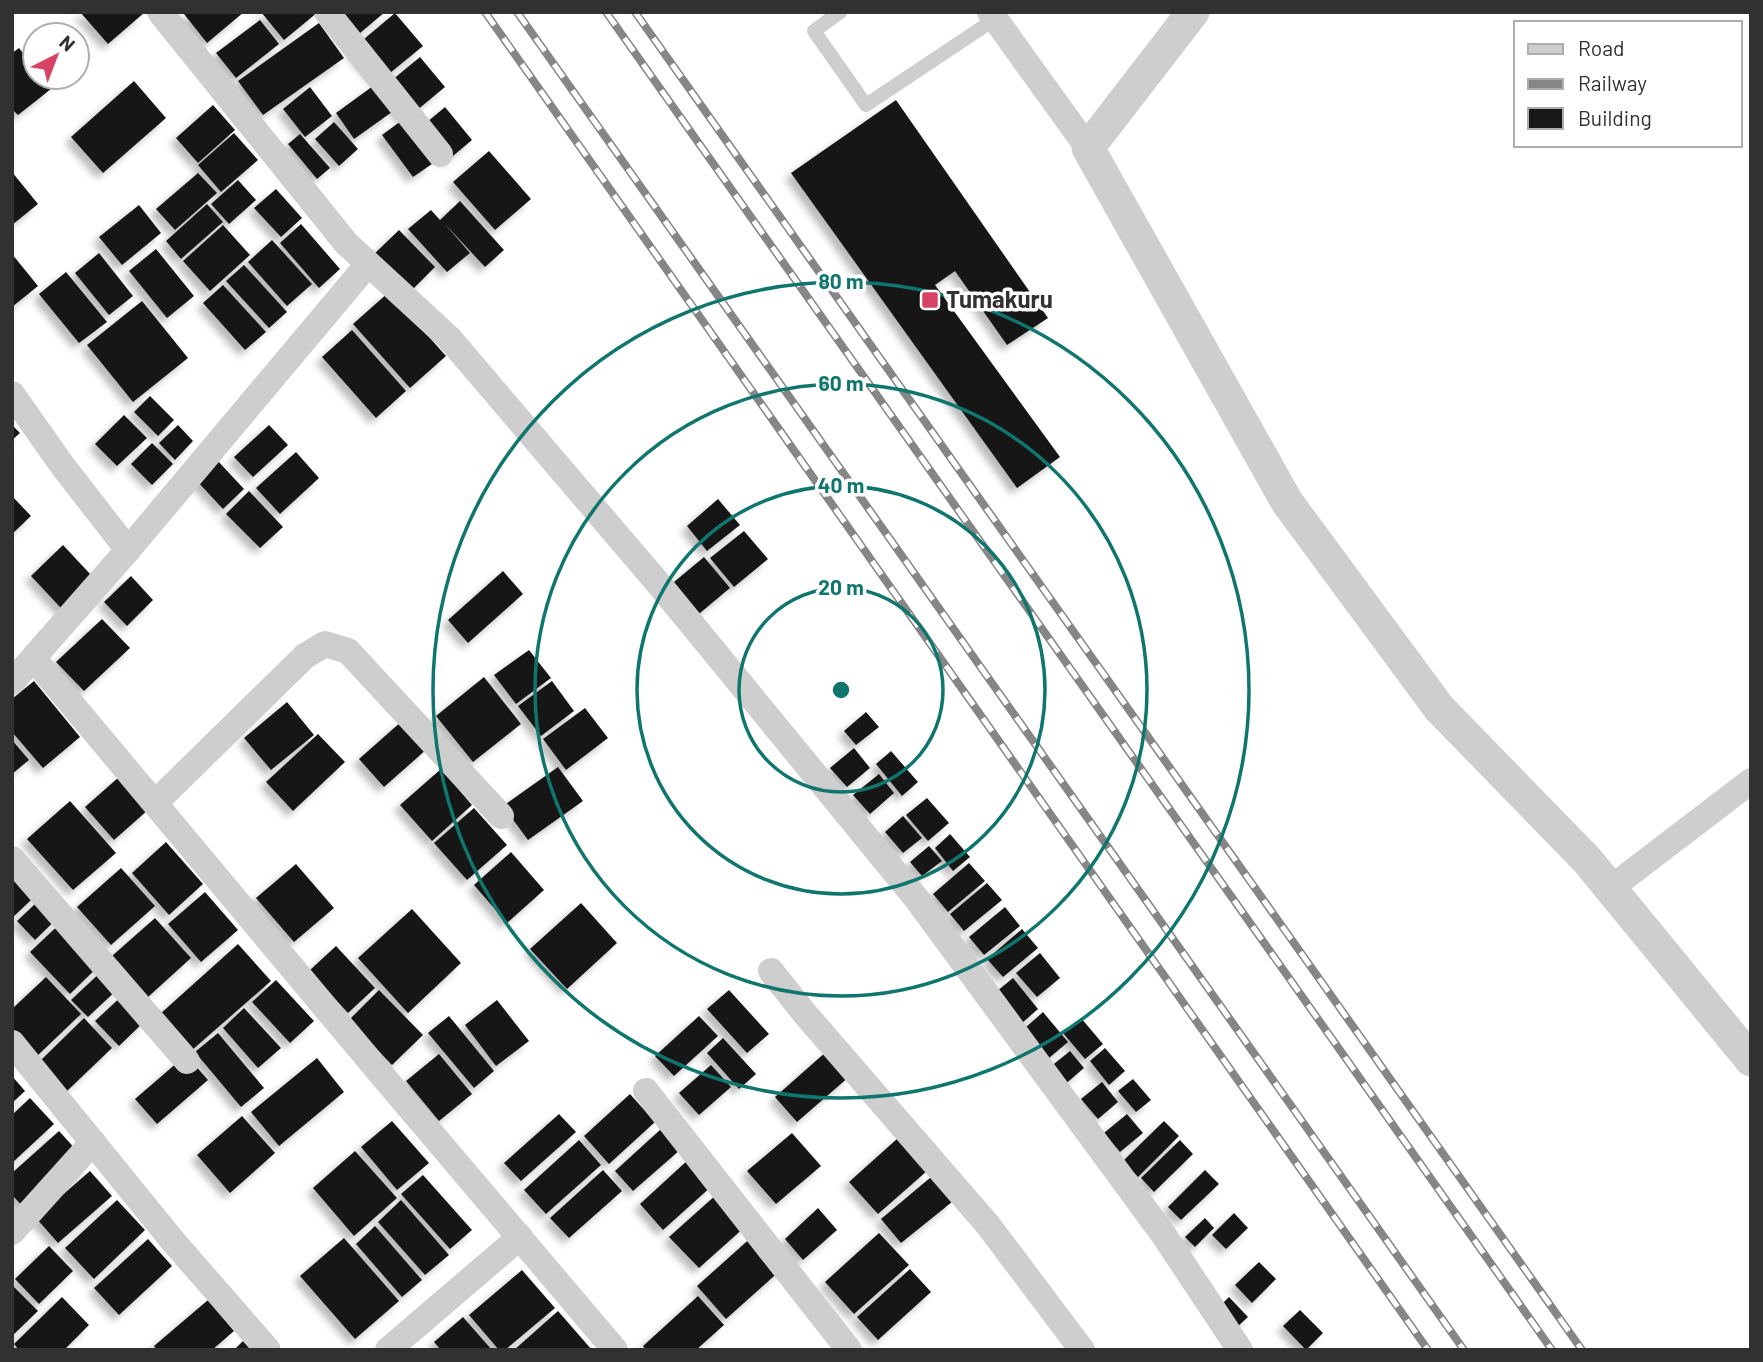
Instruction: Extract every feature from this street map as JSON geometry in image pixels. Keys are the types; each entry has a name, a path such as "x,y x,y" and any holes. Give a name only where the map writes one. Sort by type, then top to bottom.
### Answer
{"street":[{"path":"160,12 346,243 449,338 663,589 916,898 1163,1234 1240,1350"},
{"path":"327,12 440,154"},
{"path":"1088,148 1193,12"},
{"path":"993,16 1088,148 1287,502 1439,708 1587,860 1751,1060"},
{"path":"12,682 128,550 368,264"},
{"path":"12,394 62,465 128,550"},
{"path":"155,803 305,656 325,644 348,652 501,816"},
{"path":"34,659 615,1350"},
{"path":"1611,888 1751,781"},
{"path":"12,859 187,1061"},
{"path":"771,971 988,1225 1082,1350"},
{"path":"12,1043 172,1240 268,1350"},
{"path":"646,1091 849,1350"},
{"path":"12,1232 93,1142"},
{"path":"388,1350 520,1237"}],"lane":[{"path":"840,12 814,31 866,105 993,16"}],"building":[{"path":"80,12 145,12 108,44 91,25 91,21"},
{"path":"244,12 207,43 184,14"},
{"path":"261,12 318,12 284,40"},
{"path":"336,12 385,12 347,44"},
{"path":"395,13 423,46 379,82 351,50"},
{"path":"260,20 279,44 236,78 216,53"},
{"path":"319,23 344,58 263,115 238,81"},
{"path":"19,48 21,50 21,91 48,91 18,115 12,109 12,53"},
{"path":"420,57 445,87 405,120 380,90"},
{"path":"134,81 166,118 103,173 71,137"},
{"path":"373,86 392,112 354,139 336,113"},
{"path":"310,87 332,116 305,137 283,109"},
{"path":"896,100 1048,318 1007,345 955,271 935,285 1060,457 1017,488 791,173"},
{"path":"213,105 235,130 198,163 176,138"},
{"path":"445,107 472,140 447,161 420,128"},
{"path":"401,121 432,164 413,177 382,135"},
{"path":"334,122 358,149 339,166 315,139"},
{"path":"234,133 258,160 221,192 198,165"},
{"path":"300,134 330,168 317,179 288,144"},
{"path":"489,151 531,199 495,230 453,182"},
{"path":"12,172 38,204 12,225"},
{"path":"198,173 217,193 175,230 156,209"},
{"path":"238,180 256,200 229,224 211,204"},
{"path":"276,189 302,218 281,237 254,208"},
{"path":"460,201 504,250 485,267 444,223 470,253 447,272 408,229 431,210 440,220"},
{"path":"207,204 223,222 181,259 166,241"},
{"path":"139,205 161,233 122,265 99,237"},
{"path":"301,224 340,269 319,288 280,243"},
{"path":"223,225 250,255 210,291 183,261"},
{"path":"399,230 435,267 407,295 370,258"},
{"path":"272,240 312,284 287,306 248,262"},
{"path":"156,249 194,296 167,318 129,271"},
{"path":"99,253 133,296 109,315 75,273"},
{"path":"12,254 38,286 12,307"},
{"path":"244,265 287,312 269,328 226,281"},
{"path":"66,272 107,322 79,343 39,294"},
{"path":"223,285 266,332 245,350 203,303"},
{"path":"389,292 446,356 410,388 353,324"},
{"path":"142,301 188,358 133,402 87,345"},
{"path":"352,330 406,391 376,418 322,357"},
{"path":"150,396 174,420 158,436 134,412"},
{"path":"124,415 147,438 117,466 95,444"},
{"path":"12,425 20,433 12,440"},
{"path":"178,425 193,441 175,460 159,443"},
{"path":"269,425 288,445 253,477 234,457"},
{"path":"152,443 173,464 152,485 131,464"},
{"path":"296,452 319,478 280,514 256,488"},
{"path":"217,460 244,489 223,509 196,480"},
{"path":"249,491 283,527 260,548 226,514"},
{"path":"12,496 31,516 12,534"},
{"path":"718,499 740,525 707,551 687,526"},
{"path":"744,531 768,559 734,587 710,558"},
{"path":"63,545 106,591 74,622 31,576"},
{"path":"704,557 730,588 694,618 668,587"},
{"path":"503,571 523,594 468,643 448,620"},
{"path":"131,576 153,600 127,626 104,602"},
{"path":"102,619 130,648 84,691 56,662"},
{"path":"529,650 551,678 516,704 494,675"},
{"path":"484,677 521,724 473,762 436,716"},
{"path":"34,681 80,737 43,768 12,732 12,699"},
{"path":"552,681 574,711 541,736 518,706"},
{"path":"287,702 314,735 271,770 244,738"},
{"path":"585,708 608,738 566,770 543,739"},
{"path":"866,712 879,727 856,745 844,731"},
{"path":"402,721 427,749 384,787 359,759"},
{"path":"318,734 345,762 293,811 266,782"},
{"path":"12,740 29,760 12,774"},
{"path":"854,748 870,768 847,787 830,768"},
{"path":"891,751 918,782 902,796 876,764"},
{"path":"558,767 583,801 528,840 503,806"},
{"path":"441,769 472,805 432,841 400,805"},
{"path":"879,774 894,793 870,814 853,795"},
{"path":"119,777 148,810 114,840 85,807"},
{"path":"927,798 949,823 928,841 906,815"},
{"path":"70,801 116,853 73,890 27,839"},
{"path":"474,808 507,845 467,880 434,843"},
{"path":"903,816 922,838 903,853 885,832"},
{"path":"950,834 970,857 953,871 935,848"},
{"path":"166,842 203,884 169,915 132,873"},
{"path":"929,846 942,861 922,876 910,862"},
{"path":"511,852 544,890 507,923 474,885"},
{"path":"969,863 985,881 948,912 933,894"},
{"path":"296,864 334,908 294,942 256,898"},
{"path":"12,868 47,885 12,918"},
{"path":"121,868 155,906 111,945 77,907"},
{"path":"987,883 1002,900 964,931 950,914"},
{"path":"51,889 69,907 35,940 17,921"},
{"path":"205,892 238,930 201,962 168,924"},
{"path":"581,903 617,943 567,989 530,949"},
{"path":"1005,907 1020,926 984,955 969,937"},
{"path":"412,909 461,963 408,1013 358,958"},
{"path":"67,917 107,958 70,994 30,952"},
{"path":"155,918 191,958 148,997 112,956"},
{"path":"1022,929 1038,948 1003,977 987,959"},
{"path":"238,944 271,981 191,1051 159,1015"},
{"path":"336,946 375,988 348,1013 309,971"},
{"path":"1040,953 1060,978 1037,997 1016,973"},
{"path":"104,969 121,986 88,1017 71,1000"},
{"path":"46,977 81,1014 36,1057 12,1032 12,1009"},
{"path":"1013,978 1038,1009 1022,1023 996,992"},
{"path":"276,980 314,1021 290,1043 252,1002"},
{"path":"379,990 423,1035 392,1065 349,1020"},
{"path":"729,990 769,1034 747,1053 707,1009"},
{"path":"124,994 147,1019 119,1046 95,1021"},
{"path":"497,1000 529,1041 496,1066 465,1025"},
{"path":"244,1008 281,1048 258,1068 223,1028"},
{"path":"1043,1012 1068,1042 1049,1058 1025,1028"},
{"path":"449,1016 494,1071 474,1088 428,1033"},
{"path":"699,1016 718,1036 674,1076 655,1056"},
{"path":"84,1018 112,1048 66,1092 38,1063"},
{"path":"1081,1018 1103,1044 1085,1059 1063,1033"},
{"path":"218,1033 264,1088 241,1107 195,1052"},
{"path":"723,1038 756,1074 739,1089 707,1053"},
{"path":"1105,1048 1125,1071 1109,1085 1090,1061"},
{"path":"827,1051 850,1076 797,1122 775,1097"},
{"path":"1070,1051 1084,1068 1063,1086 1049,1068"},
{"path":"439,1054 472,1094 439,1121 406,1081"},
{"path":"186,1055 208,1080 157,1124 135,1099"},
{"path":"317,1058 344,1092 279,1146 251,1112"},
{"path":"711,1065 731,1087 699,1115 679,1093"},
{"path":"12,1076 25,1091 12,1103"},
{"path":"1133,1079 1151,1100 1136,1112 1118,1091"},
{"path":"1102,1082 1118,1102 1098,1119 1081,1099"},
{"path":"630,1094 655,1122 609,1164 584,1136"},
{"path":"30,1098 54,1124 12,1163 12,1115"},
{"path":"559,1114 576,1132 521,1181 504,1163"},
{"path":"1127,1114 1143,1133 1120,1152 1104,1133"},
{"path":"242,1116 275,1153 230,1193 197,1155"},
{"path":"392,1121 429,1163 397,1190 361,1147"},
{"path":"1164,1121 1179,1136 1138,1177 1123,1161"},
{"path":"661,1129 680,1150 633,1191 615,1171"},
{"path":"59,1131 88,1163 30,1214 12,1195 12,1173"},
{"path":"792,1133 821,1166 776,1204 747,1171"},
{"path":"898,1138 927,1171 878,1214 849,1182"},
{"path":"579,1140 601,1165 546,1214 524,1190"},
{"path":"1180,1140 1193,1154 1154,1192 1141,1178"},
{"path":"355,1151 397,1198 354,1236 313,1188"},
{"path":"689,1159 713,1185 663,1230 640,1204"},
{"path":"603,1170 622,1191 569,1238 550,1218"},
{"path":"1205,1170 1219,1184 1181,1220 1168,1207"},
{"path":"90,1171 112,1196 58,1243 36,1218"},
{"path":"423,1175 472,1230 450,1249 401,1194"},
{"path":"931,1177 952,1202 901,1243 881,1219"},
{"path":"717,1194 746,1226 699,1268 669,1237"},
{"path":"117,1200 145,1230 94,1279 65,1248"},
{"path":"401,1200 449,1255 425,1275 378,1222"},
{"path":"818,1208 837,1230 803,1260 785,1239"},
{"path":"1234,1213 1248,1228 1226,1249 1212,1235"},
{"path":"1205,1218 1214,1228 1195,1247 1185,1237"},
{"path":"375,1226 422,1280 402,1297 356,1244"},
{"path":"879,1233 909,1265 854,1314 825,1282"},
{"path":"754,1235 783,1268 726,1319 697,1286"},
{"path":"344,1238 399,1301 355,1339 300,1276"},
{"path":"148,1239 172,1266 119,1315 94,1288"},
{"path":"49,1246 73,1271 39,1304 15,1279"},
{"path":"1259,1262 1276,1279 1252,1303 1235,1285"},
{"path":"910,1269 931,1292 878,1340 857,1317"},
{"path":"522,1270 555,1308 505,1350 499,1350 469,1315"},
{"path":"12,1285 38,1311 12,1336"},
{"path":"698,1296 724,1325 696,1350 646,1350 643,1346"},
{"path":"62,1297 89,1325 64,1350 19,1350 14,1344"},
{"path":"1229,1297 1248,1317 1235,1329 1216,1310"},
{"path":"208,1300 234,1331 212,1350 157,1350 154,1346"},
{"path":"1300,1310 1323,1333 1306,1350 1283,1326"},
{"path":"558,1311 592,1350 514,1350"},
{"path":"463,1317 492,1350 441,1350 434,1342"},
{"path":"243,1341 251,1350 234,1350"}],"railway":[{"path":"485,12 1428,1350"},
{"path":"517,12 1464,1350"},
{"path":"606,12 1552,1350"},
{"path":"635,12 1582,1350"}],"place":[{"name":"Tumakuru","path":"930,300"}]}
